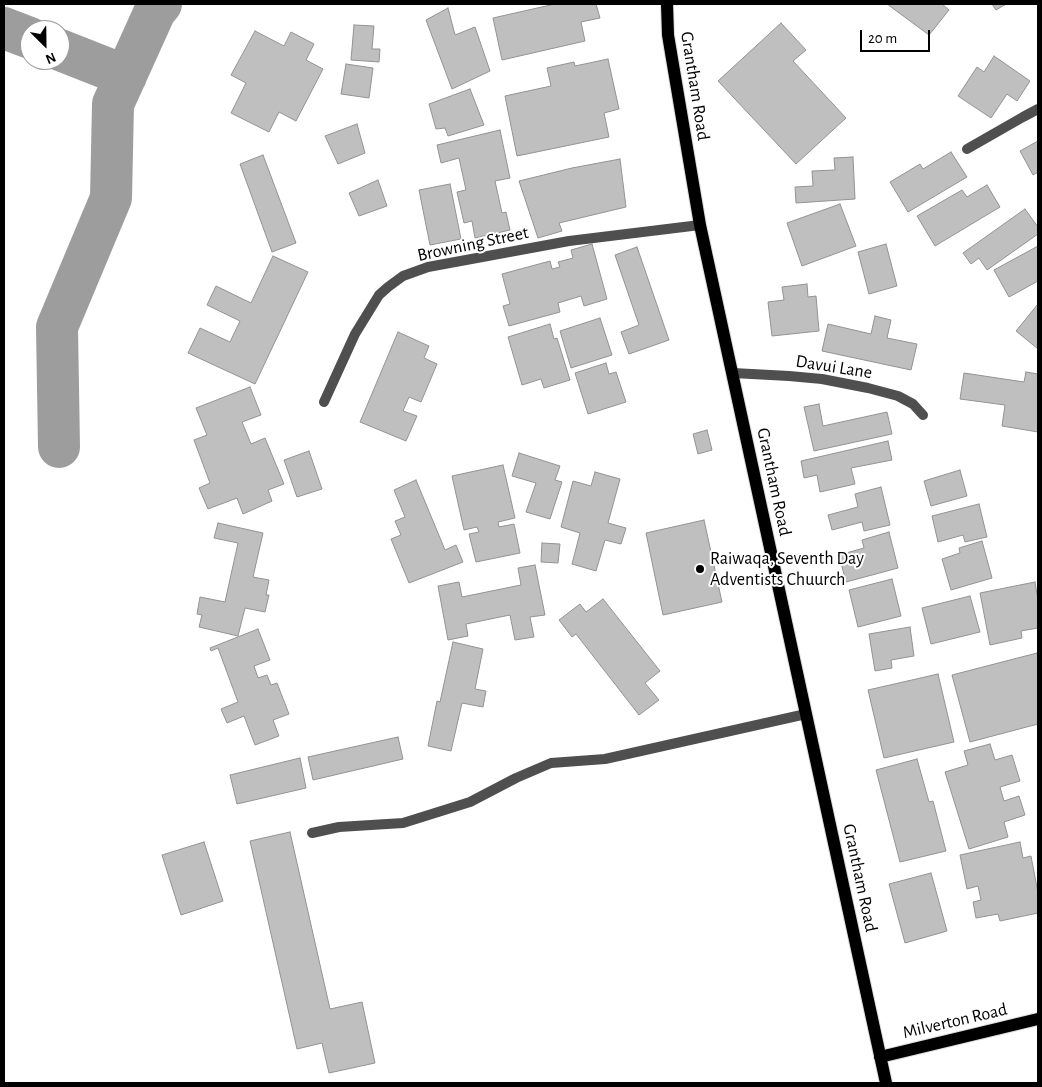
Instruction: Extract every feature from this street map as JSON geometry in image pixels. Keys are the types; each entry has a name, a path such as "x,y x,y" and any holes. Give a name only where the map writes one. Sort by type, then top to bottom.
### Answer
{"main road":[{"name":"Grantham Road","path":"666,4 668,35 700,225 886,1083"},
{"name":"Milverton Road","path":"880,1057 1038,1019"}],"street":[{"path":"967,150 1038,109"},
{"name":"Browning Street","path":"324,402 355,334 379,295 402,276 428,267 560,243 700,225"},
{"name":"Davui Lane","path":"733,373 822,379 868,388 898,396 913,404 923,415"},
{"path":"312,833 339,827 403,823 470,802 516,778 551,763 605,758 806,714"}],"building":[{"path":"555,4 596,4 600,18 581,22 585,41 502,60 493,18"},
{"path":"887,4 942,4 949,10 929,35"},
{"path":"992,4 1006,4 996,10"},
{"path":"448,8 455,35 475,27 490,71 452,89 426,20"},
{"path":"781,23 806,50 793,61 846,118 796,164 718,81"},
{"path":"354,25 374,26 372,49 380,49 379,62 351,60"},
{"path":"255,31 284,46 291,32 314,44 306,60 323,69 296,121 279,112 269,132 231,113 246,83 231,75"},
{"path":"994,56 1030,81 1017,101 1007,94 991,118 958,96 977,67 984,72"},
{"path":"608,59 619,109 604,113 609,137 517,156 505,96 551,86 547,68 574,62 575,66"},
{"path":"346,64 373,68 369,98 341,94"},
{"path":"470,89 484,125 448,136 445,128 436,129 429,104"},
{"path":"357,124 365,153 338,164 325,136"},
{"path":"500,130 510,178 495,181 502,213 506,212 510,230 475,238 472,221 464,223 457,192 466,190 459,158 441,163 437,145"},
{"path":"1038,141 1038,172 1033,175 1020,151"},
{"path":"951,152 967,177 908,212 890,182 920,164 923,169"},
{"path":"263,155 296,243 272,252 240,164"},
{"path":"853,157 855,199 796,203 795,187 813,186 812,171 835,170 834,158"},
{"path":"620,159 626,207 559,223 562,231 538,238 519,181"},
{"path":"378,180 387,206 359,216 349,193"},
{"path":"450,184 461,239 430,245 419,190"},
{"path":"987,185 1000,207 935,246 917,216 962,190 967,197"},
{"path":"840,204 856,246 802,266 787,223"},
{"path":"1025,209 1038,227 1038,234 987,270 979,258 971,264 963,253"},
{"path":"592,244 607,299 584,306 581,296 558,303 560,312 509,326 503,306 510,304 502,274 550,261 552,269 560,267 558,262 573,258 571,250"},
{"path":"886,244 897,286 869,294 858,252"},
{"path":"1038,246 1038,281 1009,297 994,270"},
{"path":"637,247 669,340 629,354 621,332 639,325 615,255"},
{"path":"273,256 308,272 255,384 188,353 200,328 230,342 240,321 207,305 216,286 251,303"},
{"path":"807,284 808,297 816,296 819,331 772,336 768,302 784,300 782,287"},
{"path":"1038,304 1038,349 1016,331"},
{"path":"875,316 891,320 887,338 917,344 911,370 822,351 828,324 871,334"},
{"path":"600,318 612,355 571,368 560,331"},
{"path":"550,324 554,339 557,338 570,380 544,388 541,379 522,385 508,337"},
{"path":"398,332 429,346 424,358 437,364 421,402 409,397 403,411 417,416 406,441 360,422"},
{"path":"606,363 609,374 616,372 626,402 588,414 575,373"},
{"path":"1026,372 1038,374 1038,432 1002,426 1005,405 960,399 964,373 1024,382"},
{"path":"250,387 261,415 242,422 251,444 265,438 284,484 268,490 272,501 243,514 237,498 208,509 199,488 210,483 194,440 207,435 196,408"},
{"path":"819,404 823,426 887,412 892,434 814,451 804,407"},
{"path":"707,430 712,450 698,454 693,434"},
{"path":"888,441 892,460 851,468 855,484 820,492 817,475 804,478 801,461"},
{"path":"309,451 322,489 297,497 284,460"},
{"path":"519,453 560,466 555,480 562,482 550,519 526,512 536,483 512,476"},
{"path":"503,465 515,518 498,522 499,527 514,524 520,553 476,562 469,534 479,532 477,527 464,530 452,476"},
{"path":"960,470 967,496 931,506 924,481"},
{"path":"595,472 620,479 608,523 626,528 621,544 605,540 596,571 572,564 580,533 561,527 573,481 591,486"},
{"path":"416,480 445,550 456,545 463,562 409,583 391,539 401,535 395,521 405,517 394,490"},
{"path":"881,487 890,525 864,531 862,522 832,530 828,515 858,507 855,494"},
{"path":"979,504 987,537 965,542 963,535 938,542 932,516"},
{"path":"704,520 722,602 663,615 646,533"},
{"path":"218,523 263,533 253,577 269,580 266,595 269,595 265,612 245,608 238,636 199,627 202,615 197,614 200,597 225,602 238,543 214,538"},
{"path":"889,532 898,568 846,582 839,555 864,548 862,540"},
{"path":"982,541 992,578 951,590 942,559 960,553 959,548"},
{"path":"542,543 560,544 558,563 541,562"},
{"path":"535,565 545,615 530,617 534,637 515,640 510,615 466,624 468,636 448,640 438,586 459,582 462,597 521,585 518,568"},
{"path":"892,579 901,616 858,627 849,590"},
{"path":"1035,582 1038,600 1038,628 1021,631 1022,638 990,645 980,593"},
{"path":"970,596 980,632 931,644 922,608"},
{"path":"603,599 660,671 645,683 659,700 639,715 576,634 572,637 559,620 580,604 586,612"},
{"path":"910,627 914,656 891,660 892,668 875,671 869,634"},
{"path":"258,629 270,660 254,666 258,678 267,675 271,685 277,683 289,714 273,720 279,736 255,745 244,716 227,723 221,709 238,702 218,648 211,651 210,648"},
{"path":"453,642 483,649 475,689 486,691 483,707 462,703 451,751 428,746 437,701 440,702"},
{"path":"1037,653 1038,724 970,742 952,675"},
{"path":"938,674 954,742 884,758 868,690"},
{"path":"398,737 403,759 313,780 308,757"},
{"path":"990,744 995,760 1012,755 1020,781 1000,787 1004,801 1019,796 1025,815 1004,822 1008,837 969,849 945,772 968,765 964,751"},
{"path":"300,758 306,788 237,804 230,775"},
{"path":"917,759 929,802 933,801 946,851 900,862 876,770"},
{"path":"290,832 330,1009 362,1002 375,1063 329,1073 322,1043 297,1049 250,841"},
{"path":"204,842 223,901 181,915 162,855"},
{"path":"1020,842 1023,858 1031,856 1038,893 1038,913 1000,921 998,914 976,918 973,902 981,900 978,886 967,889 960,855"},
{"path":"931,873 947,931 905,943 889,884"}],"waterway":[{"path":"59,447 57,327 111,198 113,104 155,11 161,4"},
{"path":"4,28 20,34"},
{"path":"70,54 126,76"}],"place":[{"name":"Raiwaqa, Seventh Day Adventists Chuurch","path":"700,569"}]}
